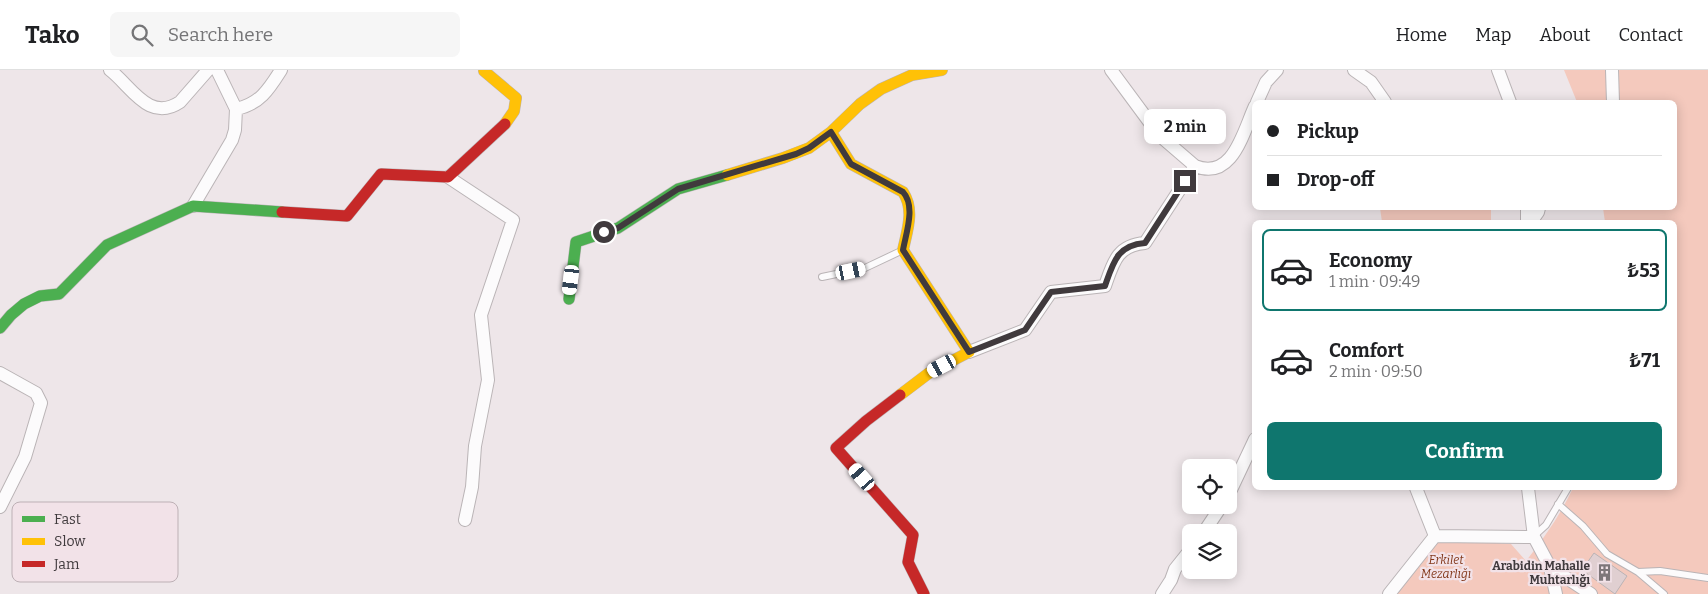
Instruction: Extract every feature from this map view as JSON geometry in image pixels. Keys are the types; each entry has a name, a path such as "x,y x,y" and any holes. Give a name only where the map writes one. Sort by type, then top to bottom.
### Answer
{"street":[{"path":"110,70 135,96 149,105 162,109 175,106 180,102 208,70"},
{"path":"193,206 232,140 235,130 236,109 217,70"},
{"path":"236,109 250,105 262,97 271,87 281,70"},
{"path":"569,299 576,242 618,228 678,189 796,154 809,148 831,132 870,96 910,73 942,70"},
{"path":"1111,70 1159,135 1195,166 1208,169 1227,162 1235,152 1252,113"},
{"path":"1258,100 1266,82 1277,70"},
{"path":"1354,70 1371,82 1384,100"},
{"path":"1498,70 1509,100"},
{"path":"1612,70 1613,100"},
{"path":"448,177 502,128 514,111 516,98 484,71"},
{"path":"831,132 851,164 906,195 910,205 903,250 969,352"},
{"path":"924,594 908,562 913,535 836,448 873,416 929,373 969,352 1025,330 1051,292 1105,286 1116,258 1125,248 1145,243 1195,166"},
{"path":"0,328 24,304 40,296 60,294 106,245 193,206 347,216 381,174 448,177 514,220 481,316 488,380 475,446 472,487 465,520"},
{"path":"1531,220 1538,210"},
{"path":"0,373 36,392 41,403 25,457 0,507"},
{"path":"1237,477 1252,445"},
{"path":"1417,490 1435,536"},
{"path":"1528,490 1534,536 1550,567 1556,594"},
{"path":"1435,536 1534,536"},
{"path":"1389,594 1435,536"},
{"path":"1162,594 1175,569 1182,560"},
{"path":"1550,567 1591,594"}],"lane":[{"path":"822,277 866,268 903,250"},
{"path":"1534,536 1546,525 1567,490"},
{"path":"1558,504 1583,526 1607,554 1638,572 1664,594"},
{"path":"1638,572 1660,571 1708,578"}],"green space":[{"name":"Erkilet Mezarlığı","path":"1564,70 1708,70 1708,594 1386,594 1439,539 1511,544 1526,561 1552,526 1572,490 1677,490 1677,220 1605,220 1603,210 1677,210 1677,100 1576,100"},
{"path":"1380,210 1491,210 1491,220 1382,220"}],"building":[{"name":"Arabidin Mahalle Muhtarlığı","path":"1594,553 1627,576 1615,594 1582,570"}],"traffic: fast":[{"path":"569,299 576,242 618,228 678,189 727,175"},
{"path":"0,328 24,304 40,296 59,294 107,245 193,206 282,212"}],"traffic: slow":[{"path":"727,175 809,148 831,132 860,104 881,89 912,75 942,70"},
{"path":"484,71 516,98 514,111 505,124"},
{"path":"831,132 851,164 903,192 909,206 908,228 903,250 969,352 929,373 900,395"}],"traffic: jam":[{"path":"282,212 347,216 381,174 448,177 505,124"},
{"path":"900,395 866,421 836,448 913,535 908,562 924,594"}],"place":[{"name":"Arabidin Mahalle Muhtarlığı","path":"1604,573"}],"route":[{"path":"604,232 618,228 678,189 796,154 809,148 831,132 851,164 906,195 910,205 903,250 969,352 1025,330 1051,292 1105,286 1113,263 1120,252 1131,245 1145,243 1185,181"}]}
